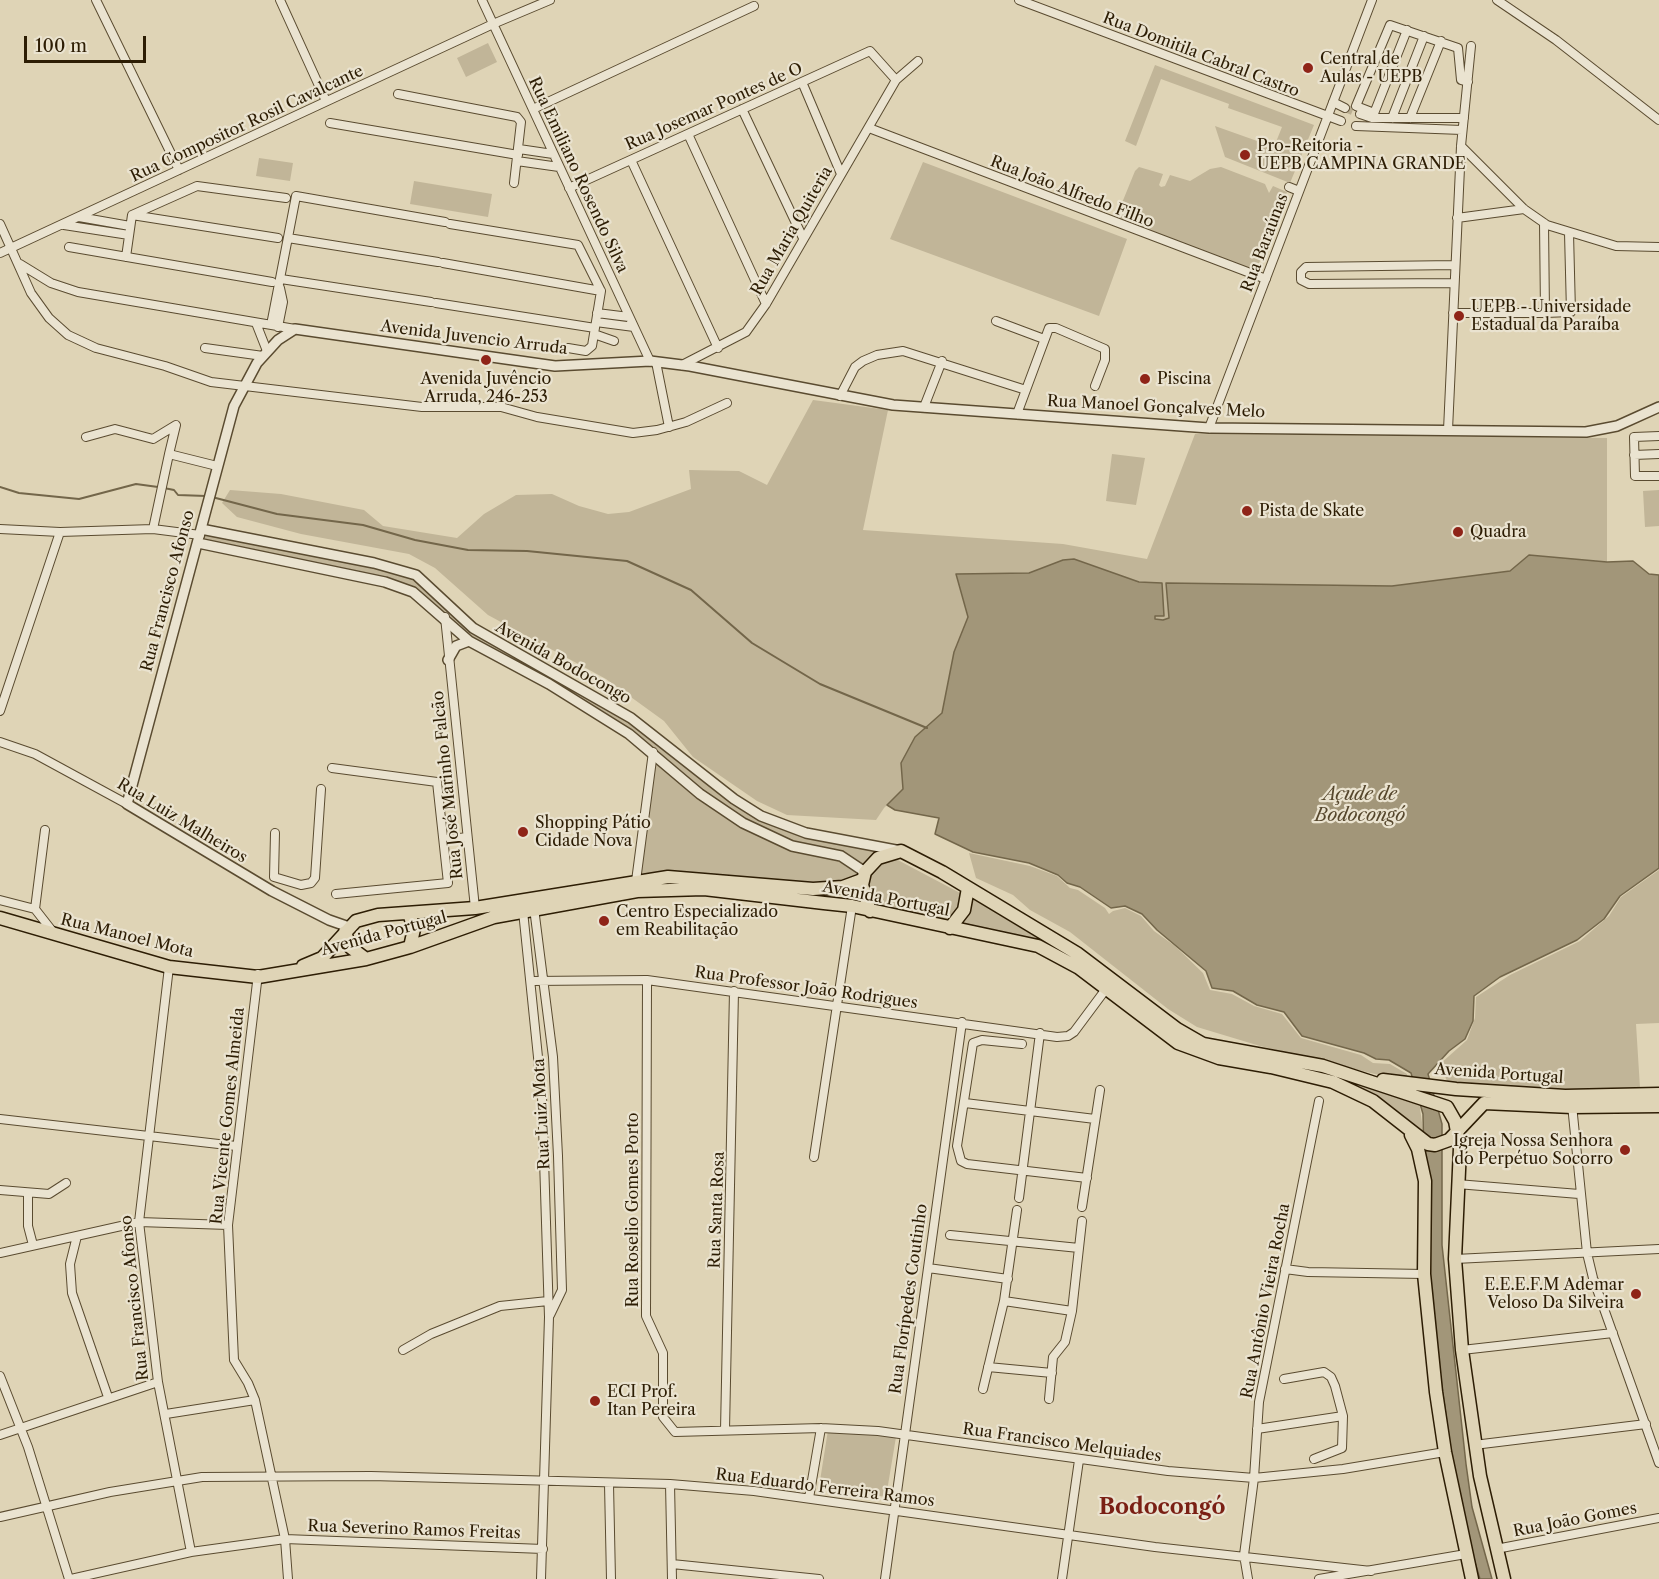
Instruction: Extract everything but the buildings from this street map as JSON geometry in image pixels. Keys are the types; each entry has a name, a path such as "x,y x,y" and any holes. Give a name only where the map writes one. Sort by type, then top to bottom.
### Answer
{"main road":[{"name":"Avenida Portugal","path":"255,974 308,965 322,958 347,929 364,918 475,908 636,880 681,876 813,889 843,887 864,876 878,858 901,851 968,888 1092,963 1163,1019 1196,1041 1219,1049 1292,1060 1413,1090 1447,1107 1454,1131"},
{"path":"864,876 863,893 870,911"},
{"name":"Avenida Portugal","path":"255,974 366,959 410,947 494,917 528,910 637,891 685,888 852,906 1038,946 1079,968 1187,1047 1219,1058 1271,1067 1333,1082 1373,1101 1422,1140 1435,1145 1454,1131 1484,1102 1573,1102 1659,1106"},
{"path":"950,928 964,910 968,888"},
{"path":"409,913 414,929 410,947"},
{"name":"Rua Manoel Mota","path":"0,918 55,936 169,967 255,974"},
{"path":"347,929 350,947 366,959"},
{"name":"Avenida Portugal","path":"1413,1090 1456,1089 1573,1102 1659,1094"},
{"path":"1407,1128 1418,1149 1425,1180 1424,1274 1445,1452 1472,1579"},
{"path":"1454,1131 1460,1148 1455,1259 1462,1350 1474,1445 1504,1579"}],"street":[{"path":"96,0 179,170"},
{"path":"280,0 326,101"},
{"name":"Rua Emiliano Rosendo Silva","path":"482,0 629,317 653,361 669,427"},
{"name":"Rua Compositor Rosil Cavalcante","path":"0,253 493,24 550,0"},
{"name":"Rua Domitila Cabral Castro","path":"1018,0 1341,121"},
{"name":"Rua Baraúnas","path":"1209,428 1372,0"},
{"path":"1497,0 1556,40 1659,120"},
{"path":"532,109 754,6"},
{"path":"1373,115 1356,106 1389,26 1458,48 1461,80 1468,82"},
{"path":"1373,115 1407,30"},
{"path":"1392,118 1424,36"},
{"path":"1410,118 1441,41"},
{"path":"1448,430 1461,146 1471,46"},
{"name":"Rua Josemar Pontes de O","path":"569,188 870,51 896,80"},
{"name":"Rua Maria Quiteria","path":"682,365 747,332 766,304 896,80 918,61"},
{"path":"802,82 841,174"},
{"path":"398,94 517,117 521,122 514,183"},
{"path":"1333,102 1345,108"},
{"path":"742,109 803,238"},
{"path":"1462,130 1357,127 1361,115 1392,118 1464,118"},
{"path":"330,123 518,155 559,167"},
{"name":"Rua João Alfredo Filho","path":"869,128 1266,279"},
{"path":"688,134 766,304"},
{"path":"1461,146 1524,208 1544,223 1569,233 1616,246 1659,247"},
{"path":"518,155 553,154"},
{"path":"631,160 718,348"},
{"path":"132,215 197,186 286,198"},
{"path":"1289,187 1299,191"},
{"path":"274,326 277,282 296,196 578,245 601,291 590,349 568,348"},
{"path":"1457,218 1524,208"},
{"path":"126,257 132,215"},
{"path":"132,215 278,238"},
{"path":"78,217 130,226"},
{"path":"1544,223 1545,313"},
{"path":"0,224 20,264 31,293 41,309 68,335 96,348 165,366 211,382 422,407 501,407 537,417 633,433 669,427 727,403"},
{"path":"62,224 129,235"},
{"path":"1453,313 1571,312 1569,233"},
{"path":"288,238 601,291"},
{"path":"69,247 277,282 433,302 595,328 634,327"},
{"path":"20,264 51,282 71,290 294,329"},
{"path":"1454,283 1309,284 1303,282 1301,277 1302,270 1306,267 1455,265"},
{"path":"597,313 629,317"},
{"path":"996,321 1044,339"},
{"path":"205,348 265,354 256,323"},
{"path":"1017,414 1047,331 1052,327 1105,349 1105,360 1095,386"},
{"path":"595,328 614,341"},
{"name":"Rua Francisco Afonso","path":"127,804 200,536 216,466 234,406 243,387 265,354 294,329"},
{"name":"Avenida Juvencio Arruda","path":"294,329 555,366 653,361"},
{"path":"840,396 855,367 877,355 903,351 942,361 1026,390"},
{"name":"Rua Manoel Gonçalves Melo","path":"653,361 840,396 924,407 1209,428 1586,432 1617,426 1659,407"},
{"path":"924,407 942,361"},
{"path":"86,437 115,429 153,439 176,425 153,529"},
{"path":"1659,436 1634,437 1635,476 1659,476"},
{"path":"169,454 216,466"},
{"path":"1634,456 1659,454"},
{"name":"Avenida Bodocongo","path":"0,529 60,532 153,529 374,563 416,575 473,628 631,718 734,799 761,816 806,833 901,851"},
{"path":"0,711 60,532"},
{"name":"Avenida Bodocongo","path":"200,536 399,585 423,598 470,641 549,684 653,752 700,794 742,823 792,846 841,856 864,876"},
{"name":"Rua José Marinho Falcão","path":"445,617 475,908"},
{"path":"448,660 456,646 470,641"},
{"name":"Rua Luiz Malheiros","path":"0,742 36,754 127,804 272,891 347,929"},
{"path":"636,880 653,752"},
{"path":"332,768 437,782 448,883 336,894"},
{"path":"274,877 301,885 311,883 315,878 321,789"},
{"path":"35,909 45,830"},
{"path":"272,891 275,832"},
{"path":"444,840 467,837"},
{"path":"0,900 35,909 55,936"},
{"path":"814,1156 839,1005 852,906"},
{"name":"Rua Luiz Mota","path":"528,910 543,980 555,1093 562,1290 549,1317"},
{"name":"Rua Luiz Mota","path":"528,910 542,1096 549,1317 542,1579"},
{"name":"Rua Francisco Afonso","path":"169,967 139,1222 158,1382 191,1552"},
{"name":"Rua Vicente Gomes Almeida","path":"255,974 228,1225 234,1360 255,1400 285,1539 288,1579"},
{"name":"Rua Professor João Rodrigues","path":"532,981 647,980 1062,1037 1074,1032 1106,989"},
{"name":"Rua Roselio Gomes Porto","path":"647,980 646,1316 663,1353 663,1417 675,1432"},
{"name":"Rua Santa Rosa","path":"725,1430 734,991"},
{"name":"Rua Florípedes Coutinho","path":"885,1579 962,1022"},
{"path":"1019,1198 1040,1033"},
{"path":"1022,1044 982,1040 973,1043 957,1146 961,1161 1087,1179"},
{"path":"1082,1207 1100,1090"},
{"name":"Rua Antônio Vieira Rocha","path":"1248,1579 1244,1555 1254,1479 1263,1375 1319,1101"},
{"path":"1573,1102 1579,1194 1587,1253 1659,1463"},
{"path":"965,1103 1095,1119"},
{"path":"0,1119 236,1146"},
{"path":"0,1190 49,1194 66,1183"},
{"path":"1457,1184 1579,1194"},
{"path":"28,1194 28,1226 33,1245"},
{"path":"983,1389 1004,1301 1017,1210"},
{"path":"1049,1399 1053,1357 1065,1342 1072,1311 1082,1221"},
{"path":"0,1253 139,1222 228,1225"},
{"path":"950,1235 1079,1248"},
{"path":"77,1236 70,1264 72,1293 108,1397"},
{"path":"1455,1259 1659,1249"},
{"path":"928,1268 1008,1279"},
{"path":"1285,1269 1308,1272 1424,1274"},
{"path":"402,1350 431,1334 500,1306 548,1300"},
{"path":"1004,1301 1072,1311"},
{"path":"1462,1350 1613,1333"},
{"path":"988,1367 1052,1373"},
{"path":"1284,1379 1319,1372 1328,1373 1335,1386 1343,1416 1342,1448 1314,1459"},
{"path":"0,1376 10,1405 22,1428 70,1579"},
{"path":"0,1435 158,1382"},
{"path":"166,1414 255,1400"},
{"path":"1257,1429 1343,1416"},
{"path":"1474,1445 1646,1424"},
{"path":"809,1498 821,1428"},
{"name":"Rua Francisco Melquiades","path":"675,1432 821,1428 1254,1479 1343,1469 1445,1452"},
{"path":"1062,1579 1079,1460"},
{"name":"Rua Eduardo Ferreira Ramos","path":"0,1517 45,1505 177,1479 224,1476 371,1476 670,1484 720,1487 809,1498 1155,1547 1244,1555 1371,1571"},
{"path":"609,1484 610,1579"},
{"path":"670,1484 672,1579"},
{"name":"Rua João Gomes","path":"1497,1550 1659,1518"},
{"name":"Rua Severino Ramos Freitas","path":"70,1579 191,1552 285,1539 543,1549"},
{"path":"1319,1579 1466,1554"},
{"path":"672,1564 819,1579"}],"shaded area":[{"path":"488,43 497,62 466,77 457,58"},
{"path":"1155,65 1314,125 1290,183 1225,157 1215,126 1274,147 1282,127 1228,108 1229,104 1161,79 1136,146 1125,141"},
{"path":"259,158 293,163 290,181 256,176"},
{"path":"923,162 1127,239 1099,316 890,239"},
{"path":"1139,167 1163,174 1159,185 1161,187 1165,186 1170,175 1190,181 1210,169 1221,167 1265,184 1269,193 1273,186 1287,192 1256,271 1115,220 1135,171"},
{"path":"414,181 492,194 488,217 410,204"},
{"path":"813,400 888,410 863,530 1063,544 1147,559 1195,434 1607,438 1607,562 1529,555 1510,571 1392,586 1166,583 1169,619 1162,620 1155,619 1155,615 1164,616 1139,582 1075,559 1063,560 1029,573 956,574 968,617 954,652 942,713 915,737 901,763 903,789 884,808 876,820 787,815 757,801 693,757 664,721 606,679 488,615 435,568 409,554 301,534 237,517 222,503 230,490 281,494 364,510 383,526 457,538 484,514 516,495 552,494 579,506 608,514 629,512 691,489 689,470 739,471 767,485"},
{"path":"1112,454 1145,458 1136,505 1106,501"},
{"path":"1659,490 1659,526 1645,527 1643,491"},
{"path":"205,534 398,572 411,577 427,588 456,619 472,631 631,722 758,818 802,836 881,851 863,865 847,855 795,843 753,826 710,798 644,742 471,639 435,604 407,584 203,541"},
{"path":"654,758 746,828 840,858 861,872 852,882 830,885 639,876"},
{"path":"969,853 1030,866 1057,876 1070,888 1078,890 1105,908 1109,914 1125,908 1141,916 1154,931 1175,946 1203,973 1210,990 1232,994 1254,1006 1282,1014 1301,1038 1361,1055 1373,1063 1390,1064 1407,1074 1407,1079 1379,1075 1260,1046 1197,1027 1168,1009 1070,932 1030,910 1013,895 976,878"},
{"path":"894,858 962,894 954,919 945,923 873,906 867,879 871,868"},
{"path":"1659,870 1659,1023 1636,1024 1640,1088 1582,1092 1458,1085 1447,1081 1440,1064 1467,1040 1475,1018 1476,997 1510,975 1580,941 1609,916 1621,897"},
{"path":"969,893 1063,947 1186,1037 1304,1064 1419,1101 1424,1137 1379,1101 1194,1047 1081,964 956,925"},
{"path":"828,1430 896,1437 886,1497 819,1487"}],"water":[{"name":"Açude de Bodocongó","path":"1529,555 1607,562 1633,561 1649,574 1659,575 1659,868 1620,896 1604,919 1577,940 1500,977 1474,996 1473,1021 1465,1039 1449,1051 1428,1074 1442,1124 1442,1245 1466,1464 1472,1507 1492,1579 1480,1579 1459,1509 1432,1315 1426,1244 1423,1114 1411,1073 1389,1060 1376,1059 1364,1053 1302,1036 1284,1012 1257,1005 1233,991 1212,988 1206,971 1157,930 1142,914 1125,906 1111,908 1080,887 1067,883 1058,875 1029,863 973,852 935,834 939,818 895,810 887,805 903,789 901,763 915,737 942,713 954,652 968,617 956,574 1029,573 1063,560 1074,559 1139,582 1162,583 1164,616 1155,616 1155,619 1163,620 1169,618 1166,583 1392,586 1510,571"}],"waterway":[{"path":"0,487 19,493 79,499 136,484 158,487"},
{"path":"164,488 174,490 178,495 206,496"},
{"path":"212,497 277,514 363,525 415,540 468,550 527,551 627,561 691,590 752,643 820,684 927,728"}],"tunnel":[{"path":"1345,108 1360,114"}],"place":[{"name":"Central de Aulas - UEPB","path":"1308,68"},
{"name":"Pro-Reitoria - UEPB CAMPINA GRANDE","path":"1245,155"},
{"name":"UEPB - Universidade Estadual da Paraíba","path":"1459,316"},
{"name":"Avenida Juvêncio Arruda, 246-253","path":"486,360"},
{"name":"Piscina","path":"1145,379"},
{"name":"Pista de Skate","path":"1247,511"},
{"name":"Quadra","path":"1458,532"},
{"name":"Shopping Pátio Cidade Nova","path":"523,832"},
{"name":"Centro Especializado em Reabilitação","path":"604,921"},
{"name":"Igreja Nossa Senhora do Perpétuo Socorro","path":"1625,1150"},
{"name":"E.E.E.F.M Ademar Veloso Da Silveira","path":"1636,1294"},
{"name":"ECI Prof. Itan Pereira","path":"595,1401"}],"district":[{"name":"Bodocongó","path":"1162,1508"}]}
